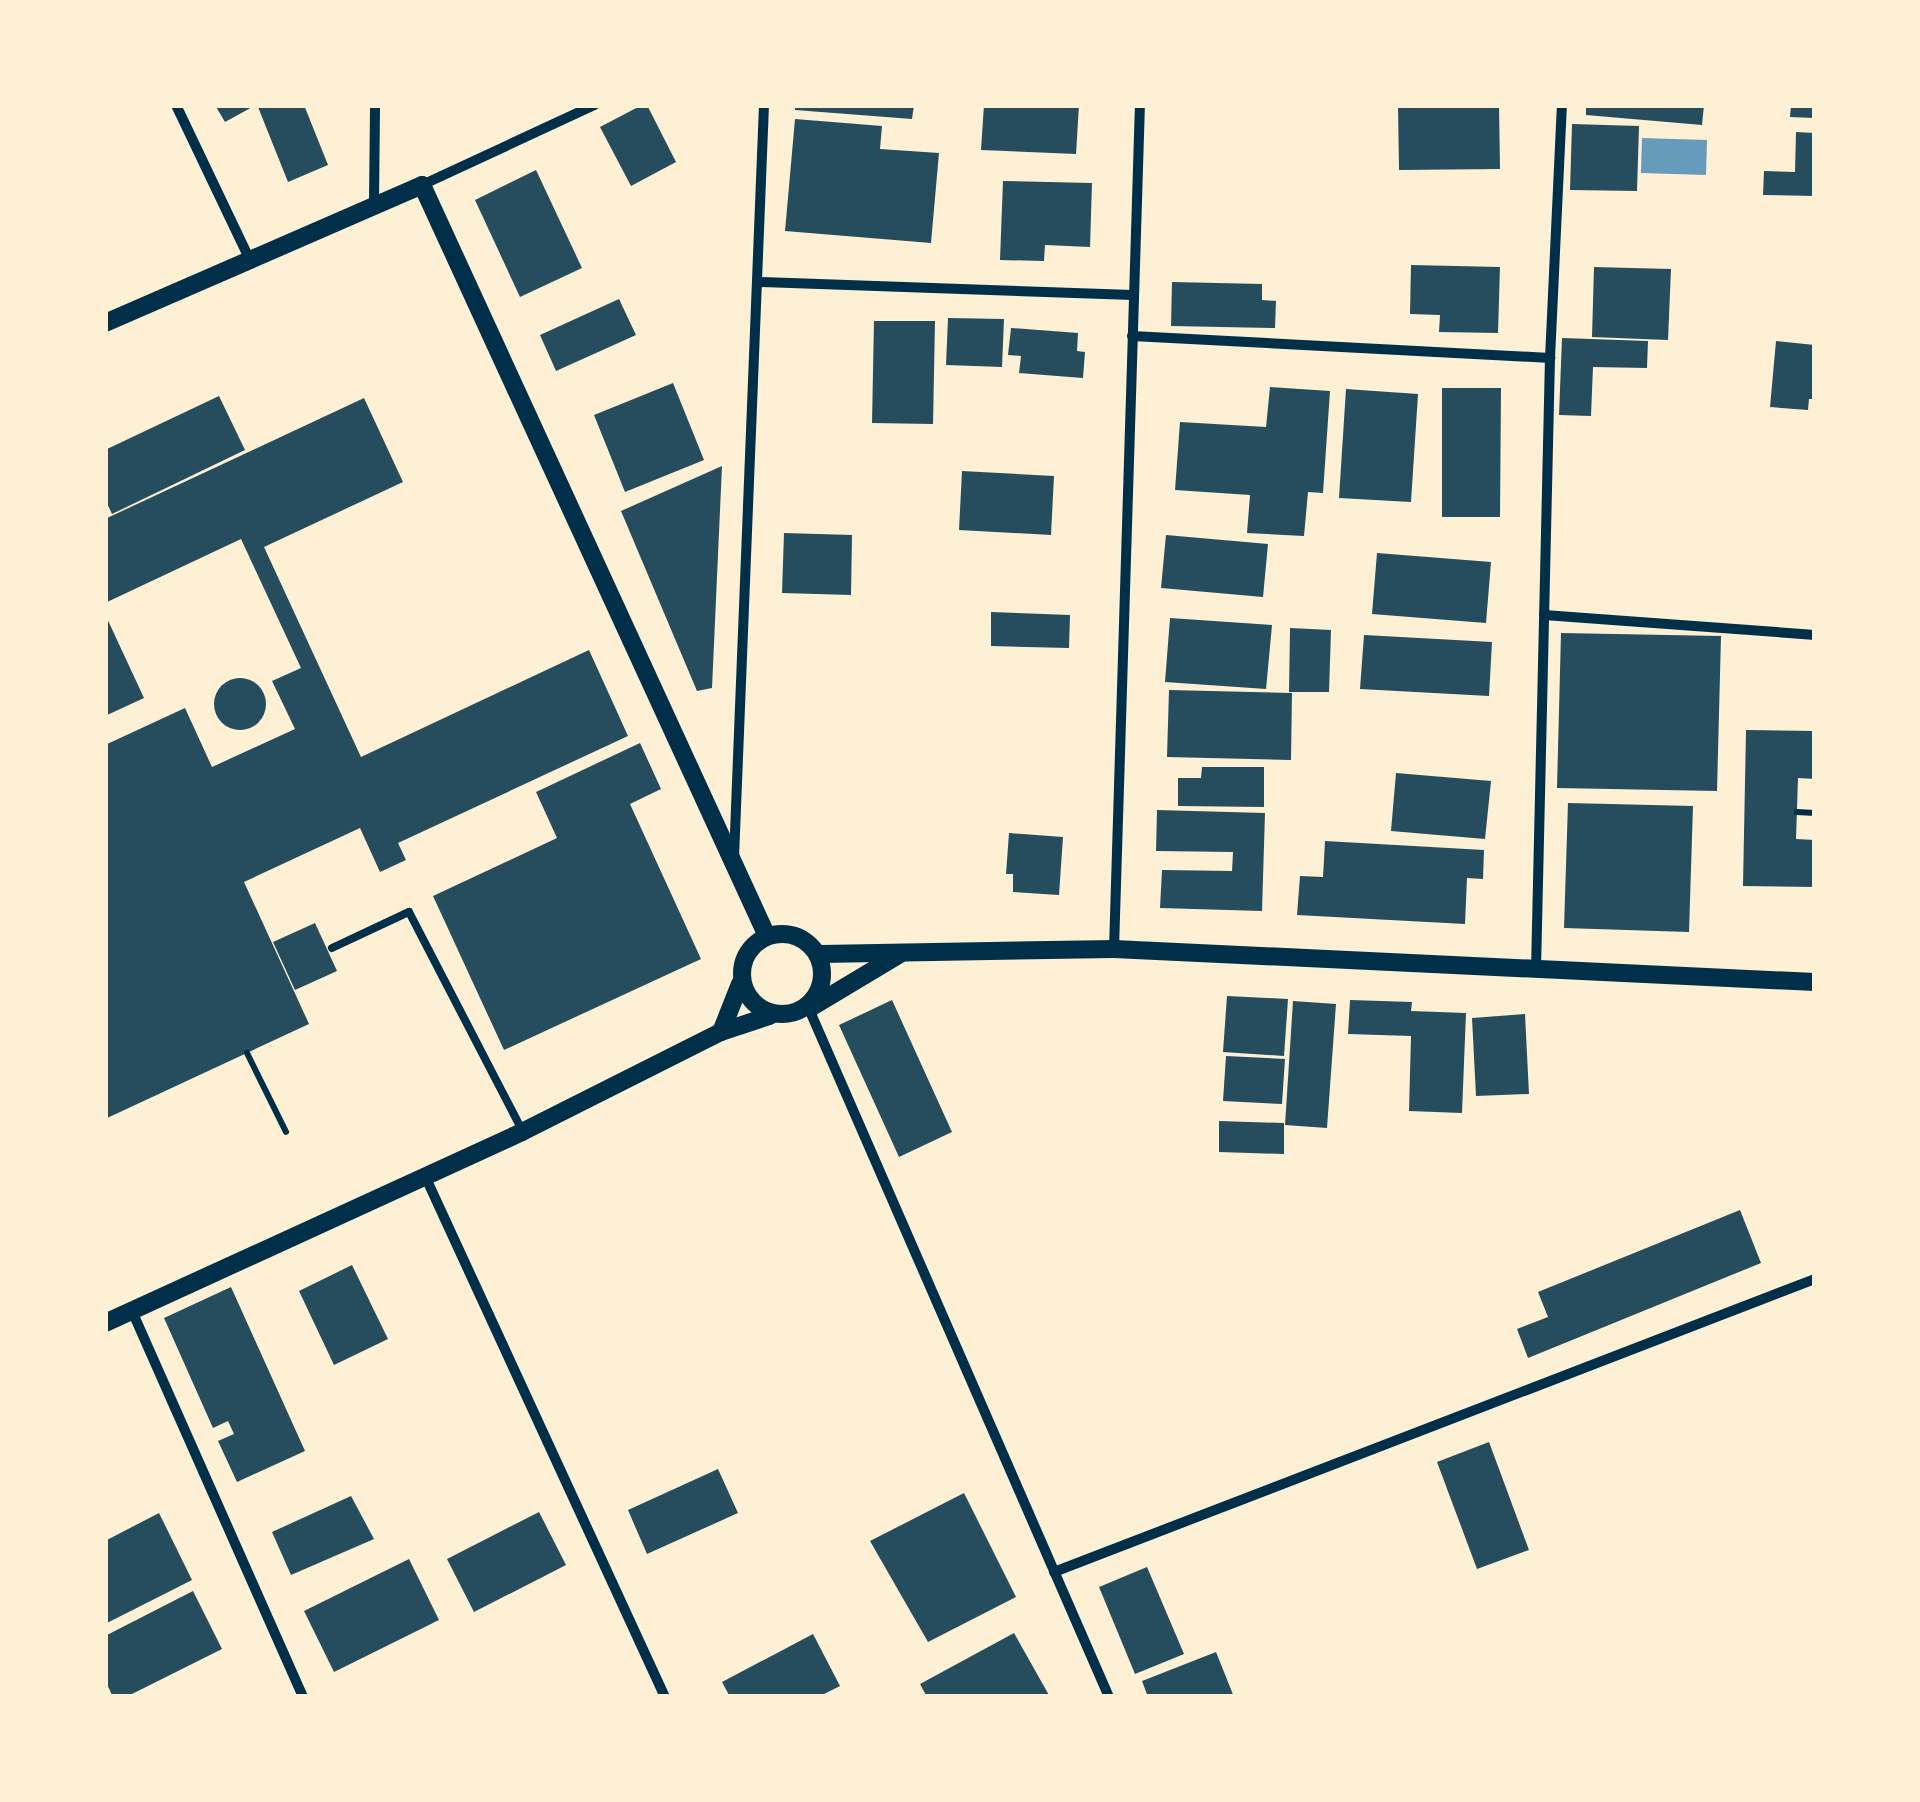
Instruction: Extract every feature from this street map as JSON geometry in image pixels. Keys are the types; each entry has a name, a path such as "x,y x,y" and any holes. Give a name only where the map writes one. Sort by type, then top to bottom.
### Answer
{"street":[{"path":"176,105 252,262"},
{"path":"374,204 376,105"},
{"path":"105,323 252,262 594,105"},
{"path":"734,862 760,282 764,105"},
{"path":"1114,949 1140,105"},
{"path":"1536,970 1550,358 1562,105"},
{"path":"422,185 766,934"},
{"path":"760,282 1134,295"},
{"path":"1132,336 1550,358"},
{"path":"1544,614 1815,635"},
{"path":"721,1032 740,984 744,954 766,934 791,932 821,954 1114,949 1815,982"},
{"path":"105,1324 522,1132 721,1032 769,1016 809,1009 904,952"},
{"path":"809,1009 819,998 821,954"},
{"path":"740,984 769,1016"},
{"path":"809,1009 1109,1697"},
{"path":"425,1176 665,1697"},
{"path":"1054,1572 1815,1279"},
{"path":"132,1311 303,1697"}],"lane":[{"path":"332,948 408,912 522,1132"}],"path":[{"path":"1796,812 1815,812"},
{"path":"247,1053 286,1132"}],"water":[{"path":"1642,138 1707,140 1706,175 1641,173"}],"building":[{"path":"215,105 256,105 225,122"},
{"path":"304,105 328,165 288,182 258,107"},
{"path":"647,105 676,162 631,186 600,127"},
{"path":"795,105 914,105 912,119 795,110"},
{"path":"984,105 1079,105 1076,154 981,150"},
{"path":"1398,105 1499,105 1500,169 1399,170"},
{"path":"1586,105 1704,105 1702,125 1586,115"},
{"path":"1791,105 1815,105 1815,118 1790,117"},
{"path":"795,119 882,126 880,149 939,153 931,243 785,231"},
{"path":"1572,124 1639,126 1637,191 1570,190"},
{"path":"1796,132 1815,133 1815,196 1763,195 1764,171 1795,172"},
{"path":"536,170 582,268 520,297 475,200"},
{"path":"1003,181 1092,183 1090,247 1045,245 1044,261 1000,260"},
{"path":"1411,265 1500,267 1498,333 1439,332 1440,315 1410,314"},
{"path":"1594,267 1671,269 1668,340 1592,337"},
{"path":"1172,282 1262,284 1262,300 1276,301 1275,328 1171,326"},
{"path":"619,299 636,335 556,371 540,335"},
{"path":"948,318 1004,319 1002,367 946,365"},
{"path":"874,321 935,321 933,424 872,423"},
{"path":"1011,328 1078,333 1077,351 1085,352 1083,378 1019,373 1021,356 1008,355"},
{"path":"1562,338 1648,341 1647,368 1593,367 1591,416 1559,415"},
{"path":"1776,341 1815,345 1815,399 1809,399 1808,410 1770,407"},
{"path":"673,383 704,460 625,492 594,415"},
{"path":"1270,387 1330,391 1323,493 1308,492 1304,536 1247,533 1250,495 1175,490 1180,422 1266,427"},
{"path":"1442,388 1501,388 1500,517 1442,517"},
{"path":"1346,389 1418,394 1411,502 1339,498"},
{"path":"219,396 245,450 112,514 105,499 105,450"},
{"path":"364,398 403,482 264,547 361,757 589,650 628,736 398,843 406,860 380,872 360,828 244,882 309,1024 105,1119 105,745 185,708 212,767 295,729 272,681 301,668 241,539 105,603 105,519"},
{"path":"722,466 712,688 697,691 621,511"},
{"path":"962,471 1054,476 1051,535 959,530"},
{"path":"784,533 852,535 851,595 782,593"},
{"path":"1166,535 1268,544 1263,597 1161,588"},
{"path":"1377,553 1491,562 1486,623 1372,614"},
{"path":"991,612 1070,615 1069,648 991,646"},
{"path":"105,614 144,698 105,716"},
{"path":"1170,618 1272,625 1266,689 1165,682"},
{"path":"1290,628 1331,630 1329,692 1289,692"},
{"path":"1561,633 1721,636 1717,791 1557,788"},
{"path":"1364,635 1492,642 1489,696 1360,689"},
{"path":"240,678 259,685 266,704 259,723 240,730 221,723 214,704 221,685"},
{"path":"1169,690 1292,693 1291,760 1167,757"},
{"path":"1746,730 1815,731 1815,779 1798,778 1796,839 1815,840 1815,887 1743,886"},
{"path":"640,743 661,789 630,804 701,959 504,1050 433,896 557,838 536,792"},
{"path":"1202,767 1264,767 1264,807 1178,806 1178,778 1201,778"},
{"path":"1396,773 1491,781 1485,839 1391,831"},
{"path":"1568,803 1693,806 1689,932 1564,928"},
{"path":"1157,810 1265,813 1262,911 1160,908 1162,870 1232,871 1233,852 1156,851"},
{"path":"1009,833 1063,837 1059,895 1013,892 1013,874 1006,874"},
{"path":"1325,841 1484,850 1483,879 1467,878 1465,924 1297,915 1300,876 1323,877"},
{"path":"315,923 337,971 295,990 273,942"},
{"path":"1227,996 1288,999 1284,1056 1223,1052"},
{"path":"892,1000 952,1132 899,1157 839,1025"},
{"path":"1350,1000 1412,1002 1411,1011 1466,1013 1462,1113 1409,1111 1411,1036 1348,1034"},
{"path":"1293,1001 1336,1004 1327,1128 1285,1125"},
{"path":"1525,1014 1529,1094 1476,1096 1472,1018"},
{"path":"1226,1056 1285,1059 1282,1104 1223,1101"},
{"path":"1219,1121 1284,1123 1284,1154 1219,1152"},
{"path":"1740,1210 1761,1263 1528,1358 1517,1329 1548,1317 1538,1292"},
{"path":"352,1265 388,1339 334,1365 299,1291"},
{"path":"231,1287 305,1451 237,1482 218,1441 234,1434 228,1421 213,1428 164,1318"},
{"path":"1489,1442 1529,1550 1477,1569 1437,1462"},
{"path":"718,1469 738,1513 647,1554 628,1510"},
{"path":"964,1493 1016,1597 928,1642 870,1541"},
{"path":"351,1496 374,1539 291,1575 272,1532"},
{"path":"539,1512 566,1565 474,1612 447,1559"},
{"path":"159,1513 192,1580 105,1624 105,1541"},
{"path":"409,1559 439,1620 334,1672 304,1611"},
{"path":"1147,1567 1184,1654 1135,1674 1099,1587"},
{"path":"193,1591 222,1649 126,1697 113,1697 105,1680 105,1636"},
{"path":"1014,1633 1050,1697 927,1697 920,1684"},
{"path":"813,1634 840,1686 818,1697 730,1697 722,1682"},
{"path":"1216,1652 1234,1697 1148,1697 1142,1681"}]}
